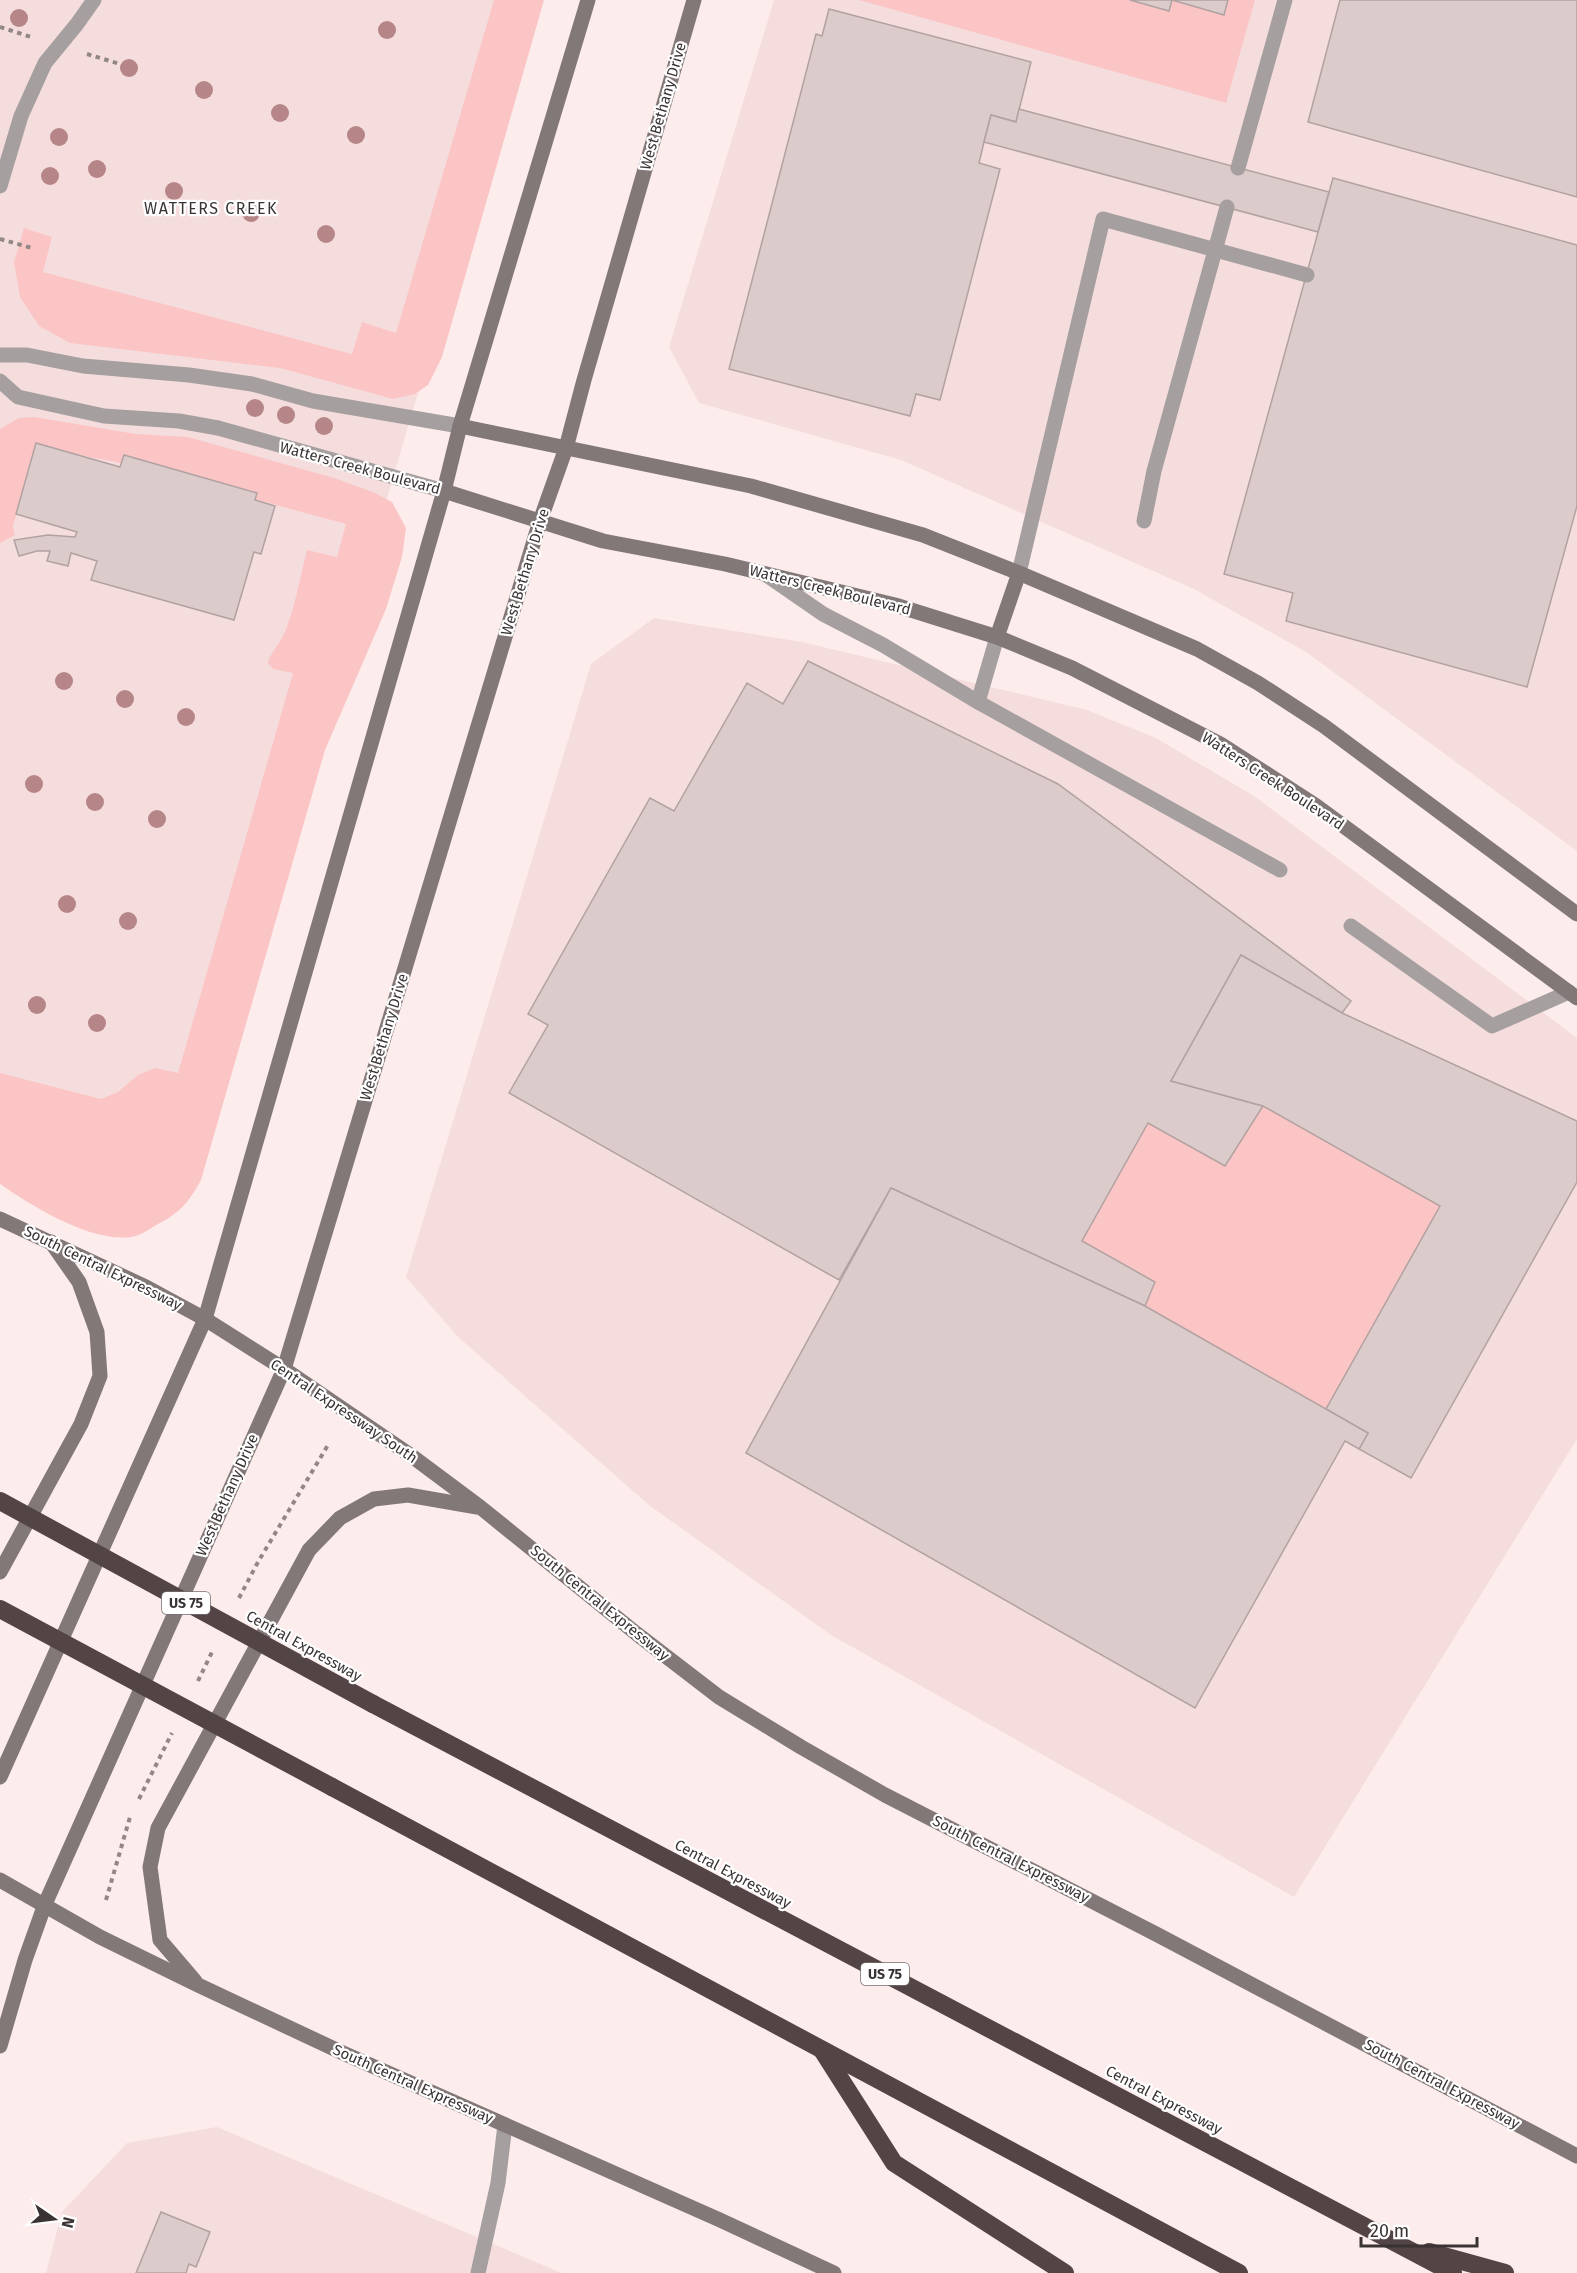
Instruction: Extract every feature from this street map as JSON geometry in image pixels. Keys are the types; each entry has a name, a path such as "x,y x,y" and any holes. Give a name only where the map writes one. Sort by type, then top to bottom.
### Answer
{"highway":[{"name":"Central Expressway","path":"0,1501 373,1704 1453,2273"},
{"path":"0,1609 1239,2273"},
{"path":"821,2049 894,2163 1065,2273"},
{"path":"1396,2243 1505,2273"}],"main road":[{"path":"0,1777 205,1319 444,491 460,426 588,0"},
{"name":"West Bethany Drive","path":"0,2046 25,1960 45,1904 284,1369 540,521 566,448 694,0"},
{"path":"460,426 751,486 923,536 1019,573 1197,649 1258,683 1324,726 1577,914"},
{"name":"Watters Creek Boulevard","path":"444,491 603,541 764,573 895,604 997,637 1072,668 1222,745 1315,805 1573,995"},
{"path":"997,637 1019,573"},
{"name":"South Central Expressway","path":"0,1219 146,1287 205,1319"},
{"path":"0,1572 81,1424 99,1376 97,1332 94,1322 79,1282 50,1241"},
{"name":"Central Expressway South","path":"205,1319 284,1369 413,1457 480,1507"},
{"path":"198,1985 160,1940 150,1867 158,1828 309,1550 340,1518 374,1499 408,1495 480,1507"},
{"name":"South Central Expressway","path":"480,1507 718,1697 801,1747 885,1795 1167,1939 1577,2156"},
{"name":"South Central Expressway","path":"0,1880 100,1937 344,2054 720,2220 834,2273"}],"street":[{"path":"0,186 21,116 45,63 94,0"},
{"path":"1238,168 1284,0"},
{"path":"1144,521 1154,471 1227,207"},
{"path":"1019,573 1103,219 1307,275"},
{"path":"0,355 27,355 83,366 189,375 252,384 313,401 460,426"},
{"name":"Watters Creek Boulevard","path":"0,381 18,396 104,416 179,421 218,428 444,491"},
{"path":"764,573 823,614 1280,870"},
{"path":"978,702 997,637"},
{"path":"1351,926 1492,1026 1573,995"},
{"path":"478,2273 498,2182 505,2125"}],"path":[{"path":"0,239 32,248"},
{"path":"237,1603 258,1562 328,1445"},
{"path":"195,1686 216,1645"},
{"path":"138,1800 175,1728"},
{"path":"106,1900 133,1810"}],"shaded area":[{"path":"0,0 534,0 177,1210 0,1145"},
{"path":"494,0 544,0 442,357 428,385 415,394 393,399 280,368 70,343 39,326 20,297 14,262 24,228 52,237 43,272 352,354 362,322 396,333"},
{"path":"774,0 1577,0 1577,851 1306,652 1194,589 901,460 699,403 669,347"},
{"path":"859,0 1255,0 1226,103"},
{"path":"34,417 136,434 188,437 334,478 373,492 392,502 406,528 402,557 386,609 325,750 201,1180 188,1201 177,1212 143,1233 120,1238 83,1230 65,1222 46,1213 0,1184 0,1073 101,1099 118,1092 138,1075 155,1068 178,1073 293,673 273,669 268,663 288,624 307,550 337,557 346,524 121,463 36,447 13,526 15,535 0,543 0,429 19,418"},
{"path":"654,618 802,642 1087,710 1156,738 1254,796 1577,1038 1577,1439 1294,1897 831,1635 650,1506 457,1336 406,1277 591,664"},
{"path":"1263,1106 1440,1206 1326,1409 1145,1306 1154,1282 1082,1241 1148,1123"},
{"path":"217,2127 562,2273 46,2273 62,2212 127,2143"}],"building":[{"path":"1130,0 1172,0 1169,11"},
{"path":"1172,0 1228,0 1224,15"},
{"path":"1340,0 1577,0 1577,197 1308,122"},
{"path":"829,9 1031,62 1016,122 991,115 979,163 1000,169 940,400 916,394 910,416 729,369 816,34 822,36"},
{"path":"1019,109 1329,192 1318,232 984,142 991,115 1016,122"},
{"path":"1333,178 1577,245 1577,506 1527,687 1286,621 1293,593 1224,574"},
{"path":"36,443 120,467 124,455 257,493 255,500 275,506 261,554 254,552 234,620 91,580 97,561 71,553 68,566 47,561 50,551 37,551 19,556 14,540 48,535 75,537 77,532 16,514"},
{"path":"808,661 1058,784 1351,1001 1342,1013 1241,955 1171,1081 1263,1106 1225,1166 1148,1123 1082,1241 1155,1282 1145,1306 891,1188 839,1280 509,1093 548,1025 528,1014 650,798 674,811 747,683 783,704"},
{"path":"1241,955 1342,1013 1577,1121 1577,1182 1411,1478 1359,1449 1368,1433 1326,1409 1440,1206 1263,1106 1171,1081"},
{"path":"891,1188 1145,1306 1368,1433 1359,1449 1345,1441 1195,1708 746,1453"},
{"path":"161,2212 210,2232 196,2267 189,2264 186,2273 136,2273"}],"district":[{"name":"WATTERS CREEK","path":"211,208"}]}
